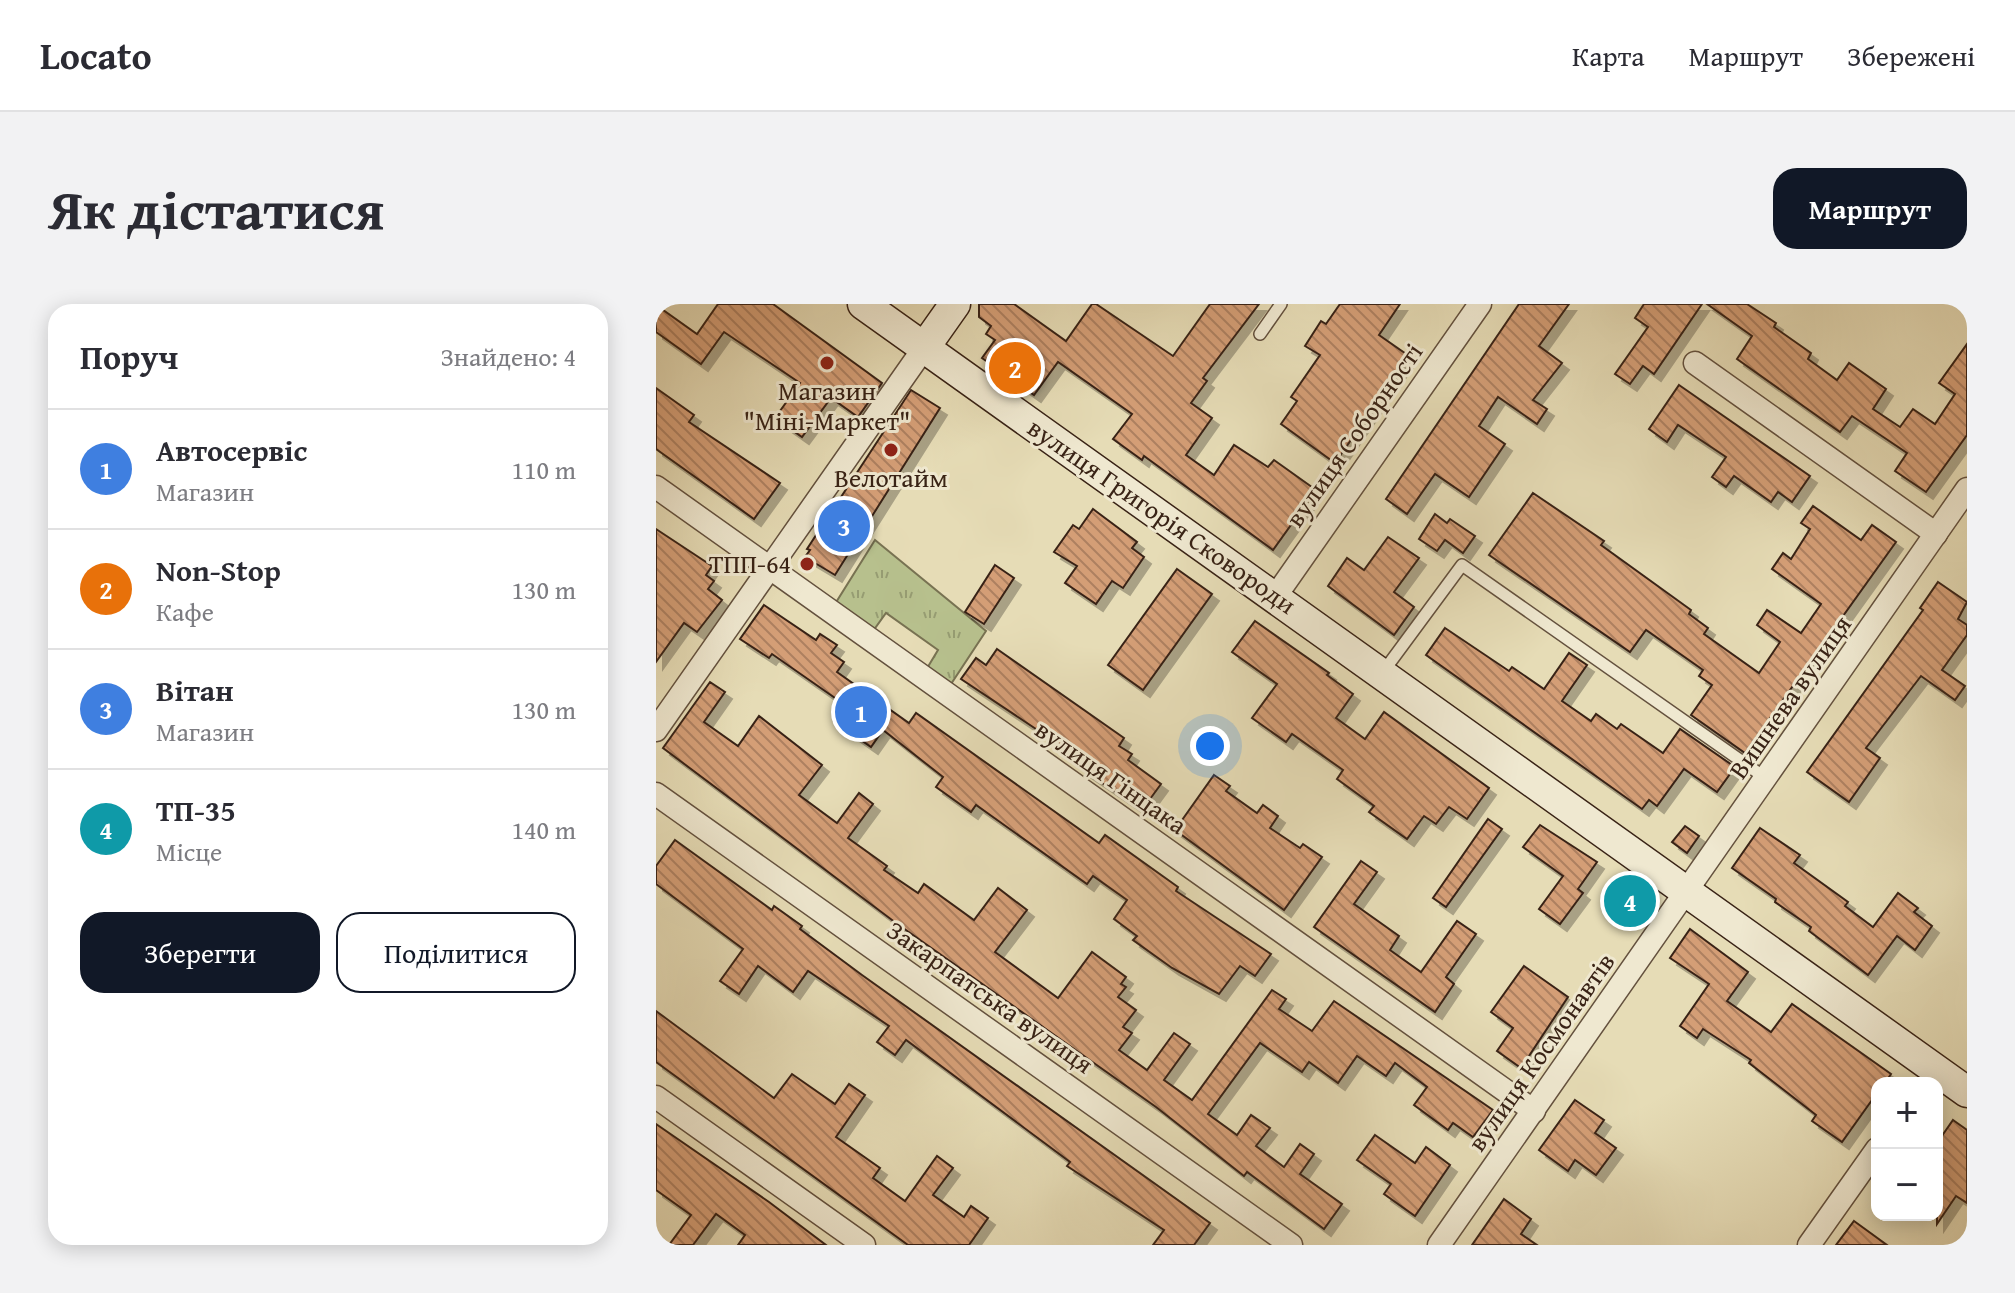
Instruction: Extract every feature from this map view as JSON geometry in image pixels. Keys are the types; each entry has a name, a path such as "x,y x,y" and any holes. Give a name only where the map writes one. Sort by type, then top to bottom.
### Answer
{"main road":[{"name":"вулиця Григорія Сковороди","path":"863,304 1689,891 1929,1076 1967,1092"},
{"path":"924,348 955,304"}],"street":[{"name":"вулиця Соборності","path":"1275,597 1480,304"},
{"path":"656,730 924,348"},
{"path":"1695,363 1936,534"},
{"name":"вулиця Гінцака","path":"656,487 1534,1111"},
{"name":"Вишнева вулиця","path":"1689,891 1967,489"},
{"name":"Закарпатська вулиця","path":"656,794 1291,1245"},
{"name":"вулиця Космонавтів","path":"1439,1245 1689,891"},
{"path":"656,1097 864,1245"},
{"path":"1809,1245 1871,1157"}],"lane":[{"path":"1260,334 1281,304"},
{"path":"1383,672 1462,565 1767,779"}],"green space":[{"path":"875,540 986,631 949,687 926,670 938,650 886,613 873,631 835,604"}],"building":[{"path":"718,304 773,304 882,383 858,417 831,398 802,437 775,418 800,383 724,332 701,364 656,332 656,305 697,334"},
{"path":"979,304 1014,304 1066,341 1092,304 1096,304 1173,356 1210,304 1259,304 1203,378 1207,381 1191,403 1212,418 1186,455 1214,475 1234,445 1268,467 1274,460 1316,490 1273,550 1144,456 1142,460 1113,439 1132,414 1058,362 1034,395 982,358 995,340 986,334 991,326 979,317"},
{"path":"1340,304 1400,304 1379,335 1409,356 1335,463 1281,424 1297,401 1291,397 1320,355 1305,346 1321,321 1326,324"},
{"path":"1519,304 1569,304 1539,346 1562,363 1533,400 1547,409 1537,424 1498,397 1479,426 1505,444 1469,497 1435,474 1407,514 1386,499"},
{"path":"1644,304 1702,304 1654,374 1643,366 1630,384 1615,374 1648,327 1635,318"},
{"path":"1707,304 1747,304 1776,323 1774,327 1811,353 1808,359 1837,380 1849,363 1886,389 1873,409 1900,427 1913,409 1935,424 1955,394 1939,383 1967,344 1967,435 1926,492 1895,471 1907,453 1852,416 1840,432 1737,359 1752,336"},
{"path":"1679,385 1810,476 1792,502 1778,492 1771,502 1734,476 1726,487 1712,477 1726,457 1678,425 1667,442 1649,429"},
{"path":"656,388 694,415 689,422 780,483 754,519 656,449"},
{"name":"Велотайм","path":"911,390 940,408 835,575 805,557 810,550 807,549"},
{"path":"1533,493 1604,541 1601,545 1691,610 1689,614 1708,628 1704,634 1759,673 1780,642 1757,625 1767,610 1801,633 1821,604 1772,569 1783,553 1791,559 1810,529 1801,523 1813,506 1861,540 1872,525 1896,542 1745,753 1691,715 1712,685 1699,676 1703,670 1646,630 1630,652 1489,555"},
{"path":"1093,509 1137,542 1132,548 1144,557 1123,588 1112,581 1096,604 1065,583 1077,566 1054,552 1073,525 1079,529"},
{"path":"1435,514 1447,523 1450,519 1475,536 1463,553 1445,540 1437,551 1419,539"},
{"path":"656,529 712,566 706,575 714,581 708,589 722,600 697,632 684,623 656,662"},
{"path":"1388,537 1419,558 1394,592 1414,607 1394,635 1328,586 1347,558 1364,570"},
{"path":"995,565 1014,578 984,624 965,612"},
{"path":"1177,569 1212,594 1143,690 1108,665"},
{"path":"1938,582 1967,602 1958,619 1967,625 1967,635 1942,670 1965,686 1955,700 1921,676 1866,748 1880,758 1849,802 1807,772 1923,610 1920,608"},
{"path":"764,605 816,640 820,634 837,645 831,653 844,662 837,672 909,723 916,713 1099,843 1105,835 1178,887 1176,891 1271,954 1255,976 1240,966 1219,994 1172,968 1133,940 1137,936 1114,919 1127,900 1093,876 1087,884 976,805 971,812 936,787 943,777 883,730 871,747 834,721 845,705 772,654 769,658 740,639"},
{"path":"1255,621 1329,673 1327,675 1353,694 1336,718 1365,739 1384,712 1489,788 1467,819 1449,807 1436,824 1424,816 1407,839 1369,812 1374,806 1337,779 1343,770 1292,734 1286,742 1252,718 1277,684 1232,652"},
{"path":"1445,628 1509,671 1512,667 1544,689 1569,653 1587,665 1562,701 1591,721 1596,714 1617,729 1621,724 1663,753 1680,729 1735,767 1717,792 1684,769 1657,806 1649,800 1642,809 1426,655"},
{"path":"997,649 1124,738 1119,746 1132,754 1128,760 1161,784 1142,810 1080,768 1084,761 961,679 976,658 986,665"},
{"path":"710,682 725,692 704,722 738,746 759,716 822,765 799,795 837,823 859,793 873,804 848,838 887,866 884,870 918,893 924,884 974,920 998,888 1027,910 995,952 1058,998 1092,952 1126,977 1121,984 1126,987 1118,997 1136,1010 1123,1027 1132,1033 1119,1050 1147,1070 1174,1033 1190,1044 1164,1080 1192,1100 1272,990 1286,999 1279,1009 1312,1031 1334,1001 1493,1110 1473,1137 1453,1123 1448,1130 1414,1105 1427,1087 1395,1063 1386,1076 1357,1056 1338,1083 1309,1062 1302,1072 1260,1043 1208,1114 1237,1135 1251,1115 1270,1128 1256,1146 1284,1167 1300,1144 1314,1154 1300,1174 1342,1204 1324,1229 1247,1172 1244,1176 1156,1107 896,923 663,748"},
{"path":"1214,775 1230,786 1226,791 1257,813 1263,805 1278,816 1270,828 1300,848 1303,844 1322,857 1284,910 1175,830"},
{"path":"1488,819 1502,829 1446,907 1433,898"},
{"path":"1540,825 1597,862 1578,889 1583,893 1560,924 1539,909 1563,876 1523,847"},
{"path":"1685,826 1699,836 1687,853 1672,842"},
{"path":"1760,828 1800,855 1794,863 1848,902 1845,906 1873,927 1898,893 1918,908 1914,912 1932,926 1915,950 1897,936 1868,975 1809,931 1811,927 1775,902 1776,899 1732,868"},
{"path":"675,840 772,910 774,906 802,926 800,929 862,975 1210,1223 1194,1245 1153,1245 1164,1230 1067,1166 1070,1162 906,1040 895,1055 877,1042 889,1026 808,971 793,992 758,966 739,994 720,981 743,949 656,884 656,866"},
{"path":"1361,861 1377,872 1354,904 1399,936 1390,950 1421,972 1457,921 1476,934 1446,977 1454,984 1435,1012 1314,927"},
{"path":"1627,887 1644,898 1632,916 1615,904"},
{"path":"1690,929 1748,972 1727,1001 1771,1032 1792,1004 1891,1074 1889,1077 1871,1077 1871,1101 1842,1142 1812,1121 1816,1115 1749,1063 1751,1060 1703,1029 1697,1038 1680,1026 1709,984 1670,958"},
{"path":"1524,966 1568,997 1521,1068 1497,1051 1513,1028 1491,1012"},
{"path":"656,1011 774,1098 792,1074 835,1104 849,1084 865,1095 836,1137 880,1168 873,1178 905,1201 937,1156 953,1168 933,1195 964,1217 971,1206 988,1218 969,1245 908,1245 656,1062"},
{"path":"1575,1100 1604,1120 1595,1133 1616,1148 1596,1175 1575,1160 1568,1171 1539,1150"},
{"path":"1953,1120 1967,1130 1967,1203 1956,1196 1943,1215 1943,1149 1943,1134"},
{"path":"656,1124 826,1245 738,1245 745,1235 716,1214 693,1245 669,1245 691,1215 656,1190"},
{"path":"1375,1135 1415,1163 1426,1147 1450,1165 1415,1216 1384,1194 1391,1184 1357,1160"},
{"path":"1504,1199 1531,1219 1521,1234 1537,1245 1472,1245"},
{"path":"1854,1221 1887,1245 1836,1245"}],"place":[{"name":"Магазин \"Міні-Маркет\"","path":"827,363"},
{"name":"Non-Stop","path":"1015,368"},
{"name":"Велотайм","path":"891,450"},
{"name":"Вітан","path":"844,526"},
{"name":"ТПП-64","path":"807,564"},
{"name":"Автосервіс","path":"861,712"},
{"name":"ТП-35","path":"1630,901"}]}
